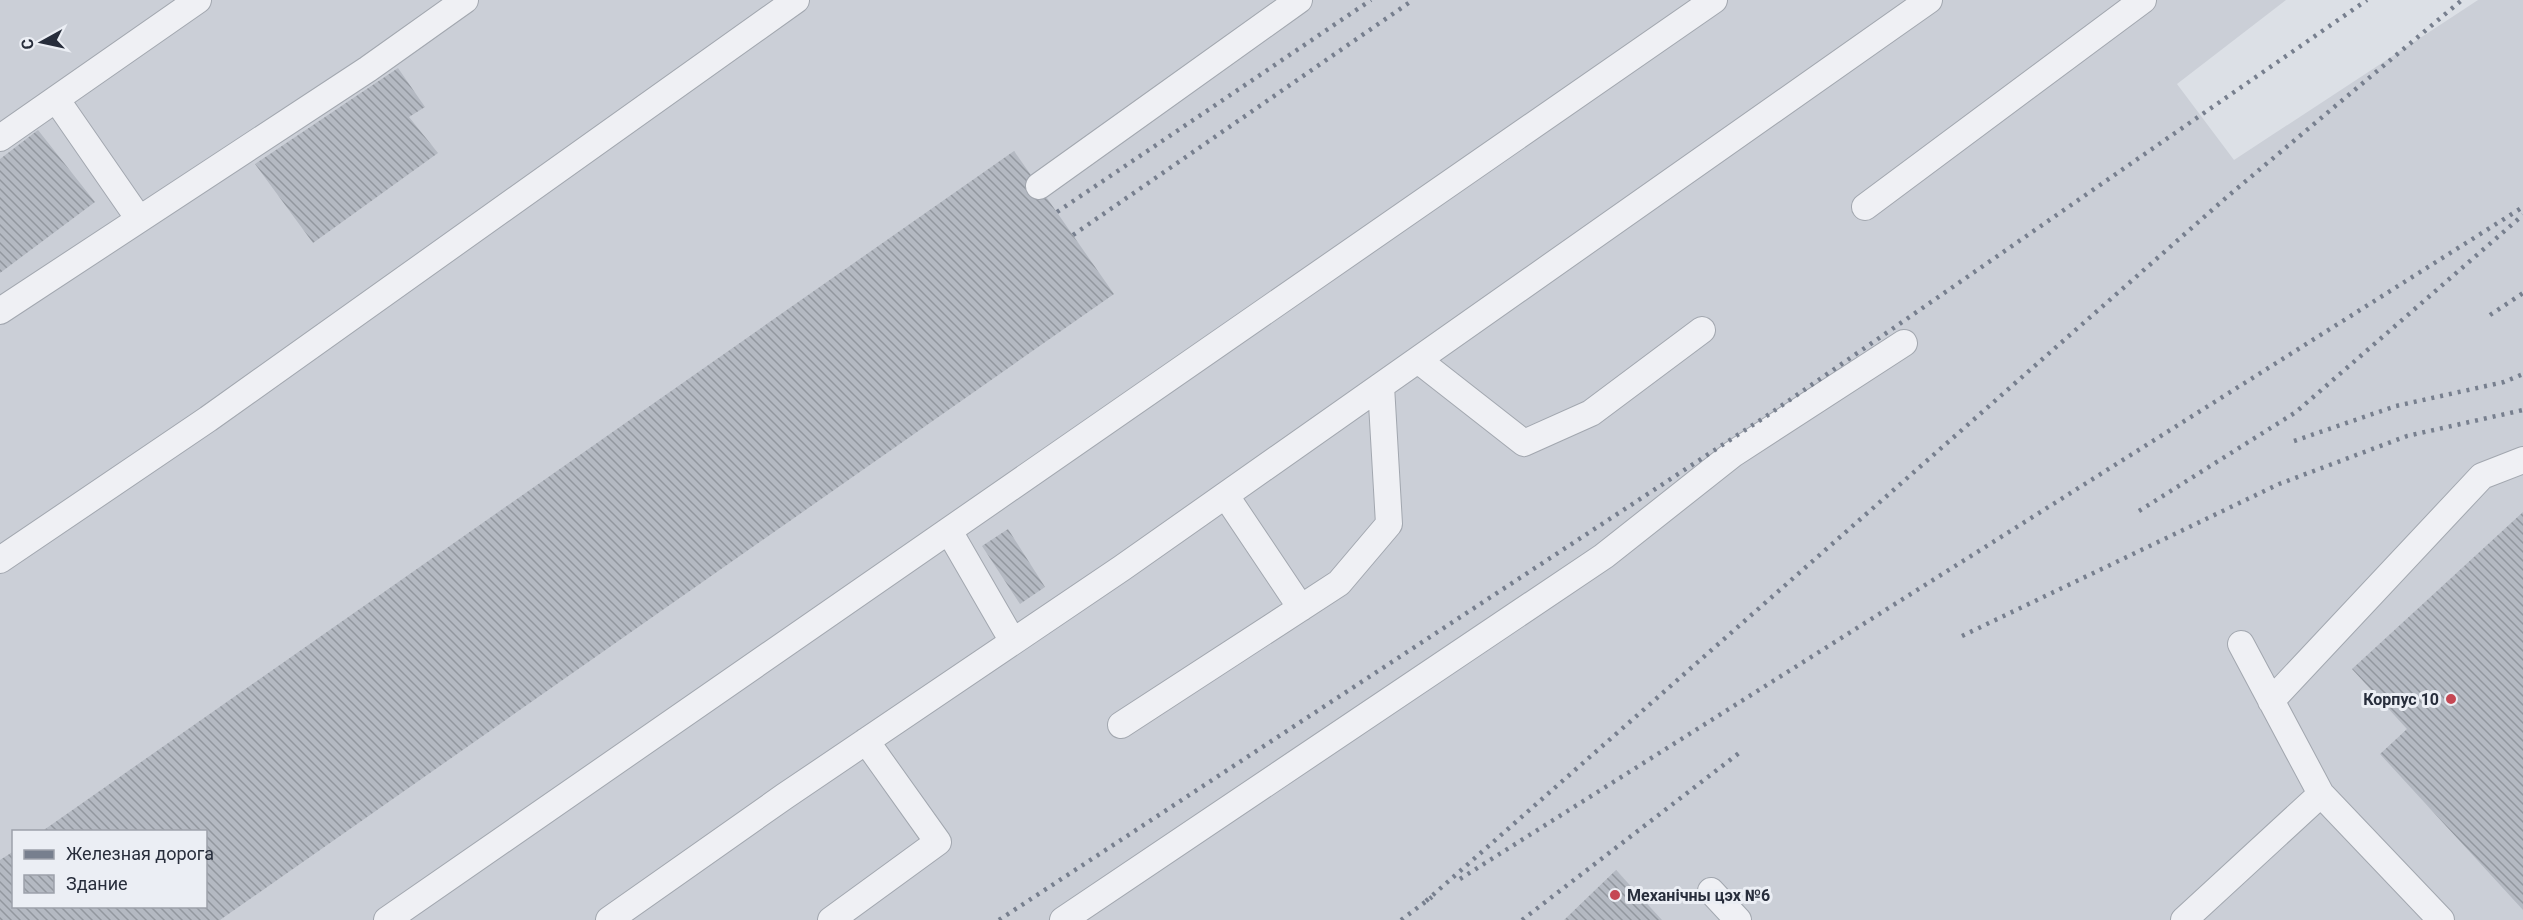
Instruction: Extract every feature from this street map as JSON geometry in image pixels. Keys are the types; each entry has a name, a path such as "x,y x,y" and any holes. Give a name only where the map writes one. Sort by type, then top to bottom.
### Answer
{"lane":[{"path":"0,138 198,0"},
{"path":"0,560 208,419 796,0"},
{"path":"1038,186 1299,0"},
{"path":"387,920 1714,0"},
{"path":"609,920 1012,640 1226,496 1929,0"},
{"path":"1865,207 2143,0"},
{"path":"0,311 368,69 457,2"},
{"path":"56,99 139,219"},
{"path":"1418,360 1524,443 1591,412 1702,330"},
{"path":"1063,920 1604,556 1733,454 1904,343"},
{"path":"1121,725 1339,583 1389,524 1381,386"},
{"path":"2271,701 2482,476 2523,460"},
{"path":"1226,496 1301,608"},
{"path":"948,531 1012,640"},
{"path":"2241,644 2321,794 2441,920"},
{"path":"831,920 938,842 866,741"},
{"path":"2184,920 2321,794"},
{"path":"1711,891 1738,920"}],"shaded area":[{"path":"0,0 2286,0 2177,84 2234,160 2478,0 2523,0 2523,920 0,920"}],"building":[{"path":"398,68 425,107 409,117 438,153 313,243 255,164"},
{"path":"38,130 95,202 0,273 0,159"},
{"path":"1014,151 1114,294 220,920 0,920 0,860 12,852 12,908 207,908 207,830 44,830"},
{"name":"Корпус 10","path":"2523,512 2523,910 2380,754 2407,729 2352,669"},
{"path":"1008,529 1045,587 1020,604 982,546"},
{"name":"Механічны цэх №6","path":"1616,870 1662,920 1564,920"}],"railway":[{"path":"1057,212 1371,0"},
{"path":"1073,235 1413,0"},
{"path":"999,920 1768,415 2367,0"},
{"path":"1426,901 2228,196 2462,0"},
{"path":"1460,879 2523,207"},
{"path":"2139,511 2296,412 2523,215"},
{"path":"2490,315 2523,293"},
{"path":"2294,441 2396,406 2504,382 2523,374"},
{"path":"1962,636 2279,484 2407,436 2523,410"},
{"path":"1522,920 1743,750"},
{"path":"1401,920 1432,897"}],"place":[{"name":"Корпус 10","path":"2451,699"},
{"name":"Механічны цэх №6","path":"1615,895"}]}
